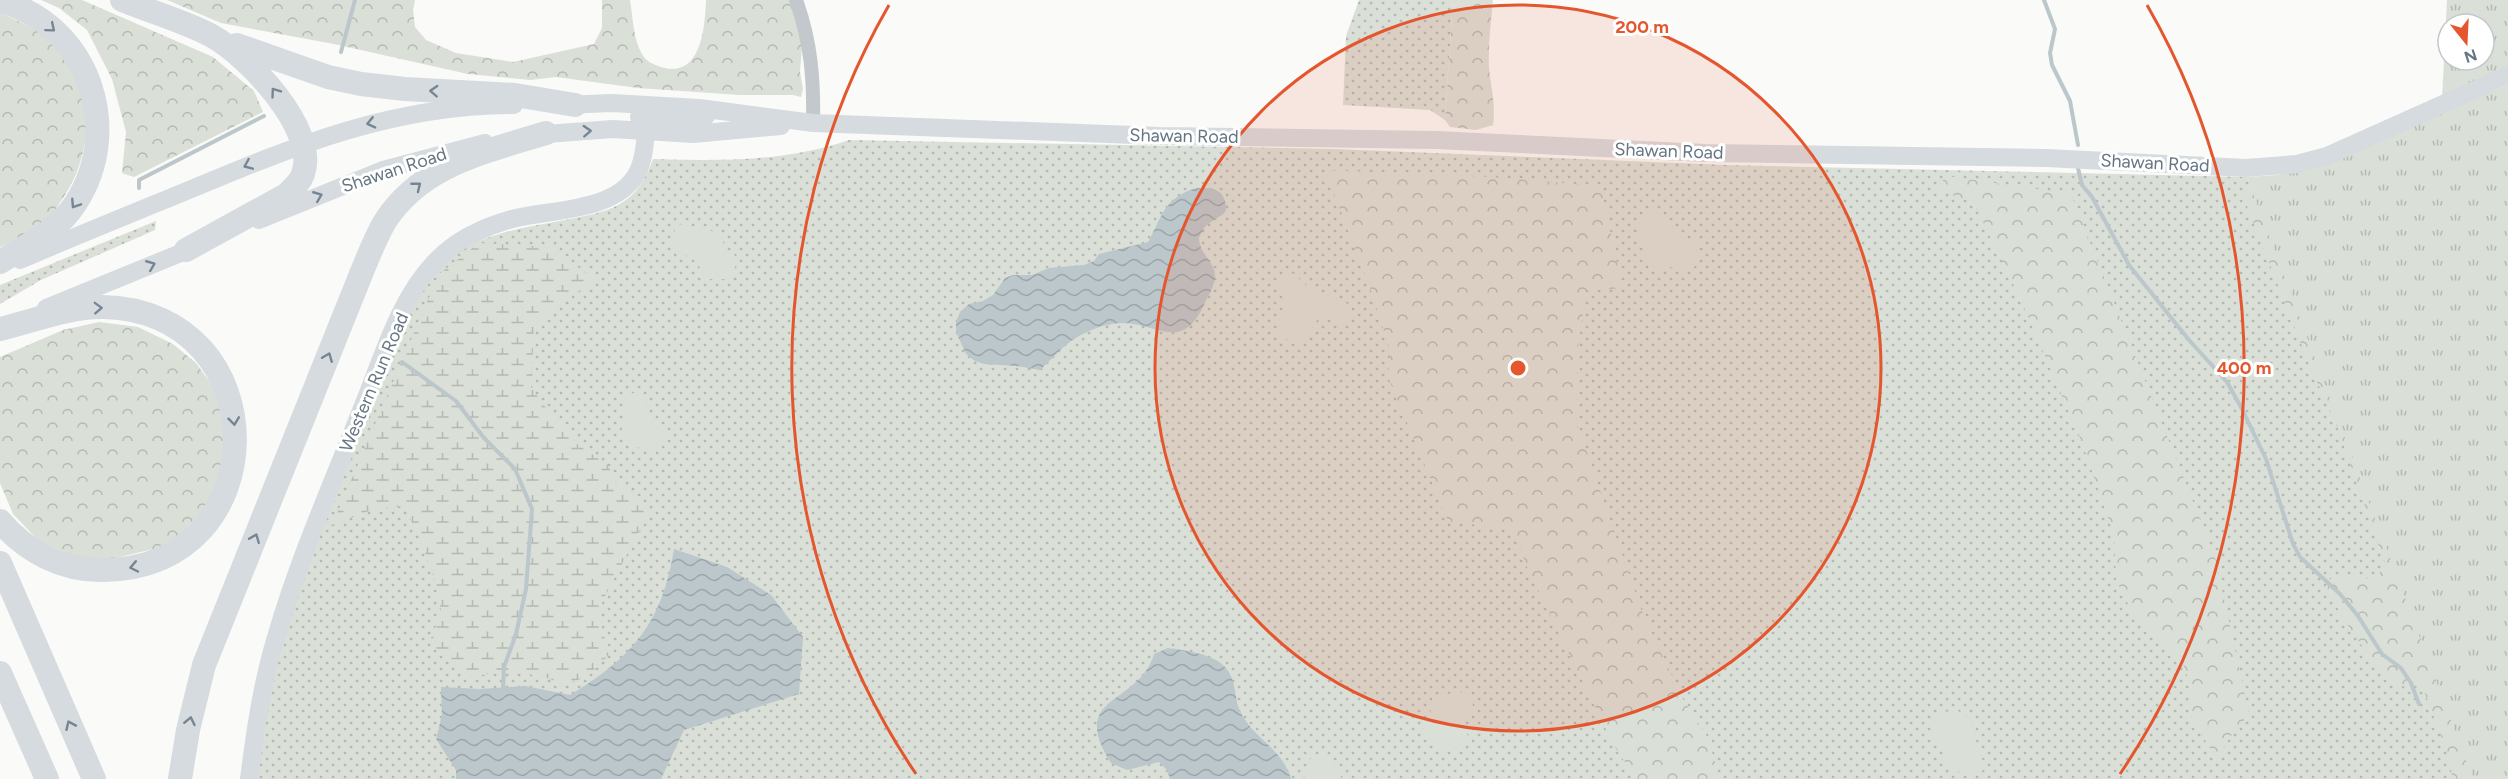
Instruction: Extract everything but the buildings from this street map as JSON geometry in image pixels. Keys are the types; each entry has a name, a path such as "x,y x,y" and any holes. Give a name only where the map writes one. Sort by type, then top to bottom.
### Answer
{"highway":[{"path":"122,0 212,36 328,77 361,84 405,89 515,95 575,105"},
{"path":"0,1 10,3 41,19 71,48 89,77 95,96 99,131 97,149 87,183 69,213 54,227 0,262"},
{"path":"186,250 285,195 297,185 303,174 304,166 302,144 282,103 252,66 212,36"},
{"path":"180,779 190,719 204,665 357,285 384,224 404,198 431,175 463,159 546,133"},
{"path":"0,328 100,307 133,311 164,322 195,343 219,374 233,408 236,440 231,477 221,500 208,520 182,545 148,563 114,570 78,568 62,564 42,556 24,544 0,521"},
{"path":"0,563 94,779"},
{"path":"0,673 43,769"},
{"path":"0,686 43,769"}],"main road":[{"name":"Shawan Road","path":"0,268 302,144 388,119 461,107 612,103 724,111 813,123 1183,137 1436,140 1694,153 2046,158 2246,168 2297,164 2327,156 2508,75"},
{"name":"Shawan Road","path":"575,105 618,111 646,126 693,134 813,123"},
{"name":"Shawan Road","path":"0,328 383,170 478,144 546,133 646,126 695,119 724,111"},
{"name":"Western Run Road","path":"249,779 263,686 295,576 387,346 418,282 453,246 491,225 514,218 580,206 617,195 630,185 638,172 643,157 646,126"}],"street":[{"path":"796,0 812,59 813,123"}],"green space":[{"path":"41,0 82,0 213,57 254,91 263,112 134,177 122,173 126,132 112,79 87,30 59,8"},
{"path":"167,0 415,0 413,10 415,27 426,40 456,53 513,62 594,44 602,28 602,0 630,0 635,35 644,57 658,66 677,68 687,64 694,57 699,46 706,0 789,0 798,22 802,46 800,72 803,89 801,97 740,95 638,88 556,77 530,80 468,74 334,44 221,23"},
{"path":"1359,0 1453,0 1445,120 1430,110 1343,105 1346,36"},
{"path":"1453,0 1493,0 1489,68 1494,118 1493,125 1476,130 1450,127 1445,120"},
{"path":"2447,0 2508,0 2508,67 2442,99 2443,72 2496,72 2496,12 2446,12"},
{"path":"0,13 40,33 67,58 84,98 86,119 85,141 80,162 72,183 56,208 36,227 0,247"},
{"path":"2508,85 2508,779 2473,779 2247,177 2277,175 2303,169"},
{"path":"849,140 1334,149 1727,165 2247,177 2473,779 257,779 269,687 302,577 394,347 420,294 438,267 467,246 483,239 613,207 635,192 646,176 653,159 727,160 777,156 801,153"},
{"path":"1325,170 1491,177 1601,186 1622,288 1586,291 1578,348 1577,424 1644,617 1683,699 1708,738 1720,779 1636,779 1613,744 1527,567 1513,530 1448,521 1388,377 1390,350 1371,291"},
{"path":"1947,176 2071,194 2215,557 2249,714 2230,737 2217,759 2192,720 2190,684 2182,661 2137,622 2116,580 2114,535 2081,440 2023,305 1974,203 1935,189"},
{"path":"2257,190 2480,779 2453,779 2446,749 2424,691 2419,685 2400,686 2382,672 2328,593 2327,584 2333,576 2376,579 2385,563 2336,423 2311,369 2241,191"},
{"path":"1652,208 1660,212 1668,227 1691,242 1697,241 1699,258 1691,271 1675,267 1649,269 1637,226"},
{"path":"156,221 155,230 41,280 0,304 0,285"},
{"path":"681,224 715,233 730,254 734,253 737,263 729,279 707,279 695,260 674,251 671,243 672,236"},
{"path":"479,243 549,247 595,279 534,325 531,387 577,444 608,465 616,483 631,489 651,515 642,526 603,600 600,614 601,626 611,651 590,673 569,683 515,673 471,677 432,647 431,634 442,616 437,587 419,535 403,506 374,509 332,525 439,274"},
{"path":"1292,273 1312,290 1338,298 1346,303 1350,307 1348,320 1342,324 1335,324 1329,316 1319,318 1302,339 1294,341 1283,337 1279,327 1283,307 1280,279"},
{"path":"99,322 138,327 173,344 196,363 214,388 229,440 213,500 170,545 91,564 39,541 13,514 0,483 0,357 63,330"},
{"path":"637,392 643,394 651,420 656,427 667,430 668,440 660,449 649,453 623,437 621,431 626,398"},
{"path":"1465,692 1473,705 1467,719 1462,724 1468,736 1453,751 1443,749 1423,731 1430,717 1432,699 1439,695"},
{"path":"1957,710 1971,720 1975,729 1977,748 1986,767 1978,773 1968,774 1946,768 1943,765 1944,755 1932,738 1931,724 1944,712"},
{"path":"1325,754 1331,756 1342,779 1304,779 1305,769 1312,756"}],"water":[{"path":"1196,188 1211,188 1221,193 1225,200 1226,210 1206,226 1199,238 1201,248 1214,270 1215,279 1195,321 1185,329 1175,332 1127,323 1105,325 1071,341 1040,370 984,364 966,354 956,332 956,322 960,312 969,304 983,301 993,295 1005,278 1013,275 1032,275 1049,268 1084,265 1094,261 1099,254 1148,242 1170,203 1185,192"},
{"path":"674,549 727,567 771,595 803,637 799,694 684,730 661,779 456,779 456,770 436,739 442,715 441,687 480,689 525,686 570,695 611,667 641,636 662,598"},
{"path":"1168,648 1190,651 1212,658 1224,666 1231,677 1241,713 1253,730 1281,759 1291,779 1170,779 1167,770 1159,762 1127,770 1111,763 1100,741 1097,724 1101,712 1146,671 1154,654"}],"waterway":[{"path":"341,52 355,0"},
{"path":"2044,0 2055,29 2050,53 2052,65 2070,101 2078,145"},
{"path":"139,188 139,180 264,116"},
{"path":"2078,168 2082,185 2092,197 2129,265 2189,340 2227,382 2266,459 2293,544 2300,557 2340,594 2358,616 2382,654 2401,668 2411,683 2419,704"},
{"path":"402,362 456,401 484,438 515,469 532,509 526,589 516,634 504,667 503,692"}]}
